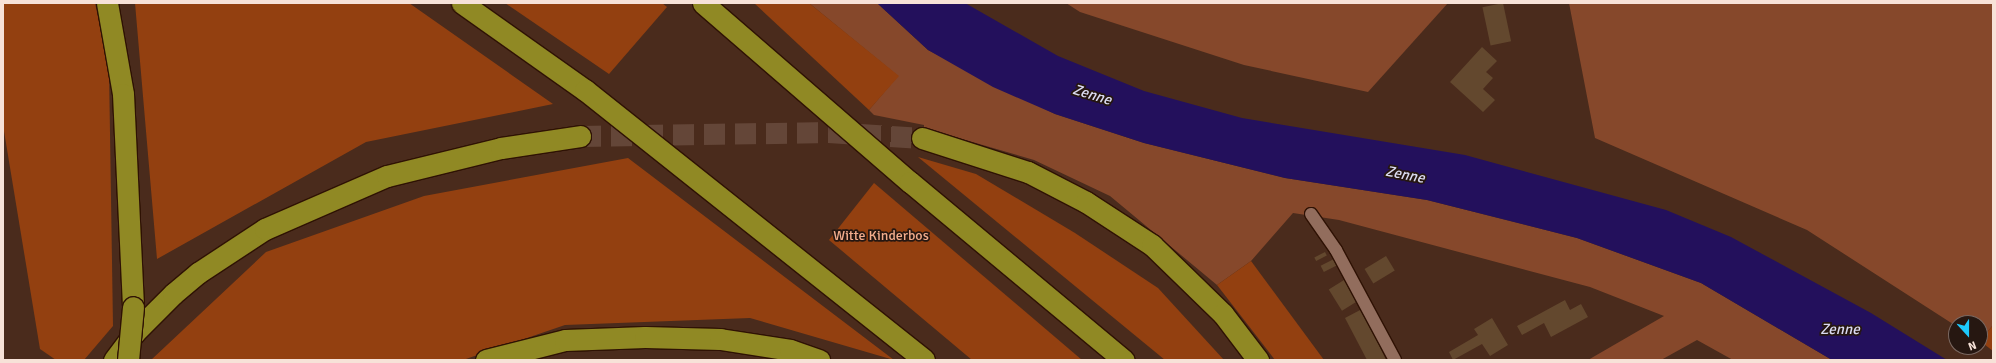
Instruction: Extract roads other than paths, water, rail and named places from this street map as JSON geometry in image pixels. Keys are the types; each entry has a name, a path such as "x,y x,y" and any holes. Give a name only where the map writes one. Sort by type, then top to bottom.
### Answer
{"highway":[{"path":"107,3 123,94 133,308 128,360"},
{"path":"462,3 585,90 924,360"},
{"path":"703,3 910,182 1124,360"},
{"path":"114,360 135,332 173,294 198,273 265,229 387,176 501,148 580,136"},
{"path":"922,138 1028,172 1086,202 1152,245 1223,314 1258,360"},
{"path":"486,360 565,340 645,337 720,339 790,350 819,360"}],"street":[{"path":"1311,214 1336,250 1395,360"}],"water":[{"name":"Zenne","path":"877,3 965,3 1058,56 1144,91 1242,118 1465,155 1666,210 1731,237 1871,313 1947,360 1832,360 1701,283 1577,238 1427,200 1285,178 1144,143 1055,114 993,87 928,50"}],"tunnel":[{"path":"580,136 829,132 922,138"}],"park label":[{"name":"Witte Kinderbos","path":"881,236"}]}
